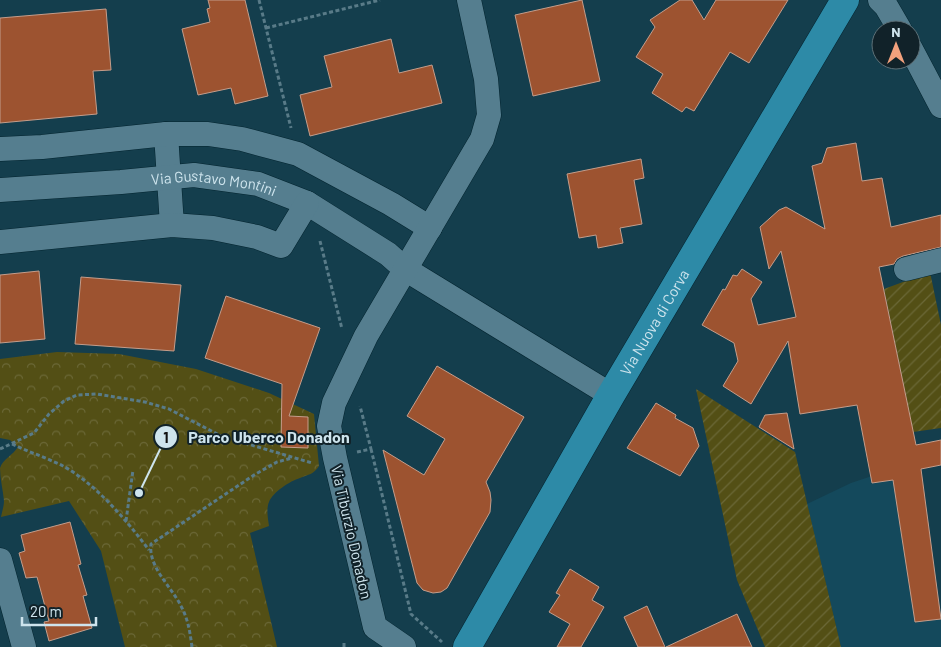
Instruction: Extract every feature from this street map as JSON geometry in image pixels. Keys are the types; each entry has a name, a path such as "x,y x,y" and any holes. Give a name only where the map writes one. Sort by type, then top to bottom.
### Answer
{"main road":[{"name":"Via Nuova di Corva","path":"454,644 611,395 845,0"}],"street":[{"path":"404,269 482,139 489,115 486,79 470,0"},
{"path":"880,0 894,20"},
{"path":"921,68 941,106"},
{"path":"0,148 42,147 166,134 217,135 298,154 391,204 430,228"},
{"path":"166,134 172,225"},
{"name":"Via Gustavo Montini","path":"0,190 103,184 194,175 258,184 308,205 388,254 404,269 611,395"},
{"path":"0,242 172,225 231,231 257,237 281,246 308,205"},
{"path":"906,269 941,260"},
{"name":"Via Tiburzio Donadon","path":"404,269 351,366 334,403 329,426 337,469 375,627 404,647"},
{"path":"0,560 3,585 24,647"}],"path":[{"path":"259,0 298,154"},
{"path":"266,28 380,0"},
{"path":"308,205 351,366 411,614 454,644"},
{"path":"0,449 34,433 49,414 64,401 77,395 97,394 169,408 221,436 319,466 337,469 371,449"},
{"path":"12,444 63,466 91,486 126,521 150,551 154,564 180,604 186,616 192,647"},
{"path":"150,551 151,544 254,475 277,462 292,458"},
{"path":"126,521 133,470"}],"shaded area":[{"path":"913,432 941,618 941,647 841,647 807,504 851,483 881,473"}],"green space":[{"path":"930,272 941,325 941,428 913,432 884,289"},
{"path":"57,352 119,354 196,369 269,393 314,414 319,466 313,473 282,487 274,494 268,508 269,526 250,533 277,647 125,647 101,551 69,501 1,517 4,501 0,468 3,462 18,447 10,440 0,438 0,359"},
{"path":"696,389 795,452 841,647 765,647 737,580"}],"building":[{"path":"208,0 245,0 268,96 235,104 231,88 198,95 182,29 210,22 207,9 210,8"},
{"path":"582,0 600,81 533,96 515,15"},
{"path":"680,0 692,0 704,20 716,0 788,0 749,63 730,52 694,111 686,107 682,112 652,93 663,74 636,57 655,27 650,20"},
{"path":"106,9 111,70 93,71 97,114 0,123 0,18"},
{"path":"391,39 399,73 432,65 442,103 310,136 300,95 332,87 324,56"},
{"path":"856,143 862,181 882,178 891,227 941,215 941,247 903,256 897,259 894,264 879,267 916,445 941,440 941,465 921,469 941,619 915,622 893,480 872,483 857,405 800,414 788,341 751,404 723,386 738,361 734,343 702,325 733,275 737,276 742,269 762,282 751,299 758,325 796,317 781,251 769,269 760,227 779,210 786,207 825,229 812,166 822,163 827,148"},
{"path":"641,159 644,178 634,180 642,224 620,228 623,243 598,248 596,235 579,238 567,174"},
{"path":"39,271 45,339 0,343 0,275"},
{"path":"81,277 181,285 174,351 75,344"},
{"path":"226,296 320,328 289,416 308,417 308,448 281,447 282,384 205,358"},
{"path":"437,366 524,417 486,482 490,492 490,512 447,588 441,592 433,593 423,590 417,583 383,450 424,475 445,439 407,416"},
{"path":"656,403 676,415 675,418 693,428 699,446 680,476 627,448"},
{"path":"787,413 794,449 759,427 765,415"},
{"path":"70,522 81,564 78,565 87,595 83,596 92,628 49,641 44,622 49,621 37,577 26,578 19,553 25,551 21,535"},
{"path":"570,569 599,587 592,600 604,607 581,647 557,647 570,624 549,612 560,595 556,593"},
{"path":"647,606 665,647 638,647 624,617"},
{"path":"737,614 752,647 666,647"}],"place":[{"name":"Parco Uberco Donadon","path":"139,493"}]}
